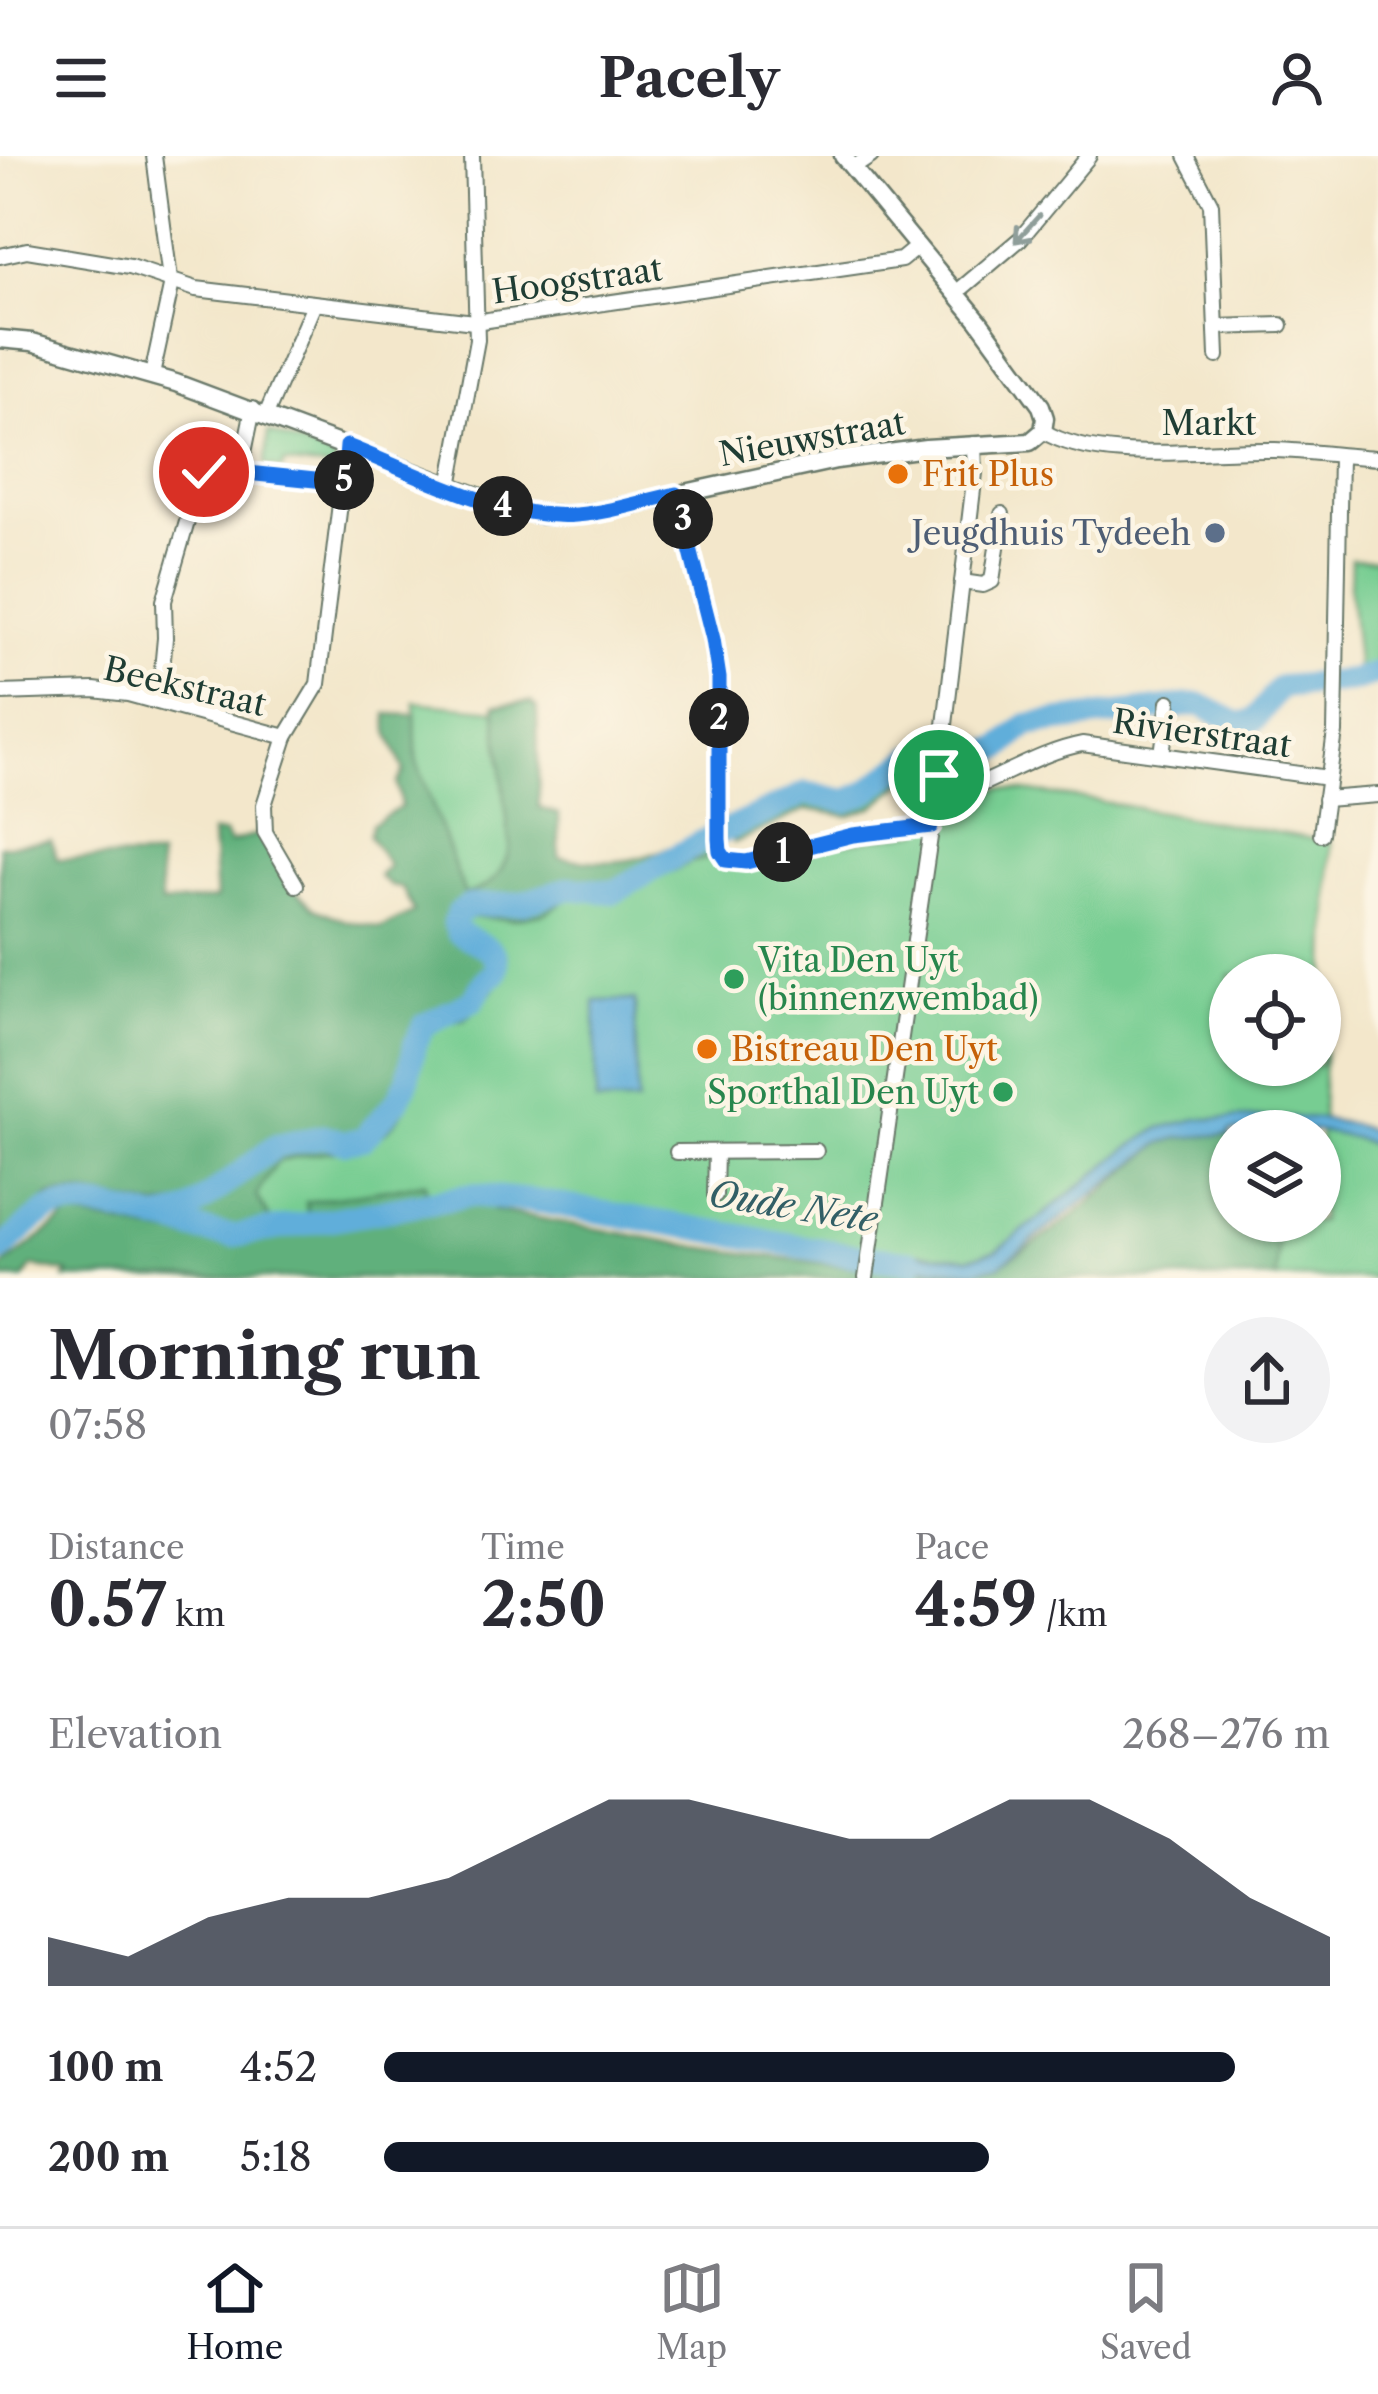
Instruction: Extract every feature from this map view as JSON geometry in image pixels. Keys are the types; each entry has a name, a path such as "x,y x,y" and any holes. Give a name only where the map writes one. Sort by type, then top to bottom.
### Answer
{"main road":[{"path":"848,162 956,292 1041,406 1043,431"},
{"name":"Nieuwstraat","path":"0,339 32,342 152,375 541,515 576,515 836,460 1030,442 1043,431"}],"street":[{"path":"450,486 474,362 472,156"},
{"path":"848,162 871,156"},
{"path":"956,292 1020,239 1089,156"},
{"path":"1186,156 1210,204 1217,356"},
{"path":"152,375 171,286 154,160"},
{"name":"Hoogstraat","path":"0,256 27,250 170,277 196,289 474,322 901,260 918,246"},
{"path":"240,472 260,412 314,304"},
{"path":"1216,327 1281,325"},
{"name":"Markt","path":"1043,431 1066,443 1117,450 1276,450 1378,458"},
{"path":"867,1272 942,749 975,473 974,444"},
{"path":"296,885 265,832 268,786 286,737 318,684 347,446"},
{"name":"Rivierstraat","path":"1321,834 1335,732 1340,456"},
{"path":"159,702 164,601 200,478 208,471 240,472 344,483"},
{"path":"676,494 719,678 719,825 720,851 726,860 746,862 853,835 931,826"},
{"path":"962,582 983,585 992,581 1003,514"},
{"name":"Beekstraat","path":"0,693 94,689 286,737"},
{"path":"1162,754 1169,710"},
{"name":"Rivierstraat","path":"935,800 1000,778 1060,748 1082,744 1328,778"},
{"path":"1325,799 1378,795"},
{"path":"677,1152 816,1151"},
{"path":"715,1196 716,1152"}],"green space":[{"path":"268,432 336,458 333,469 284,463 282,470 265,465"},
{"path":"1351,559 1378,560 1378,668 1358,674 1350,590"},
{"path":"415,702 496,710 510,847 495,878 464,895 416,760"},
{"path":"531,702 537,707 539,808 559,814 559,857 619,861 678,845 713,842 713,857 691,862 614,900 573,896 545,913 462,921 463,929 505,953 504,973 464,1020 447,1022 427,1036 413,1092 387,1130 356,1146 278,1161 256,1195 273,1225 206,1230 188,1202 157,1207 79,1193 52,1195 0,1236 0,846 51,840 57,859 159,857 161,904 216,899 212,833 225,834 230,843 260,833 293,888 314,908 381,928 414,912 402,888 390,886 379,876 389,866 369,836 372,824 401,807 397,784 404,771 388,732 387,714 415,715 416,760 465,895 495,878 510,847 495,705"},
{"path":"933,756 932,771 917,772 873,807 849,816 807,809 734,843 730,828 779,802 807,793 854,798 903,764"},
{"path":"1000,788 1331,842 1327,954 1209,954 1209,1086 1323,1086 1322,1110 1209,1110 1209,1125 1160,1128 998,1250 969,1258 881,1249 492,1187 427,1194 425,1183 306,1203 308,1216 271,1222 256,1195 278,1161 313,1151 337,1151 413,1091 427,1036 447,1022 464,1020 504,973 505,953 463,929 461,921 544,913 573,896 614,900 691,862 713,857 725,868 751,866 831,845 921,831 941,811"},
{"path":"1341,1133 1378,1147 1378,1278 1276,1278 1277,1242 1341,1242"},
{"path":"1209,1136 1209,1242 1277,1242 1276,1278 65,1278 69,1273 33,1266 24,1278 0,1278 0,1268 70,1215 238,1244 458,1203 493,1201 493,1210 698,1247 859,1268 979,1270 1047,1236 1161,1143"},
{"path":"425,1183 427,1194 308,1216 306,1202"}],"water":[{"path":"635,1000 637,1103 596,1103 595,1001"},
{"path":"1209,1119 1209,1136 1161,1143 999,1266 976,1271 881,1264 881,1249 969,1258 998,1250 1160,1128"},
{"path":"1341,1122 1361,1127 1378,1135 1378,1147 1360,1140 1342,1135"}],"waterway":[{"path":"158,1221 190,1211 276,1146 325,1136 344,1142 363,1139 398,1100 424,1025 473,1000 496,973 491,951 458,932 454,922 469,906 522,903 570,888 614,892 701,842 806,793 847,801 913,757 960,758 984,753 1001,748 1027,725 1199,704 1241,725 1255,720 1280,687 1351,681 1378,673"},
{"name":"Oude Nete","path":"0,1251 37,1218 68,1206 113,1210 235,1236 472,1195 912,1262"}],"place":[{"name":"Frit Plus","path":"898,474"},
{"name":"Jeugdhuis Tydeeh","path":"1215,533"},
{"name":"Vita Den Uyt (binnenzwembad)","path":"734,979"},
{"name":"Bistreau Den Uyt","path":"707,1049"},
{"name":"Sporthal Den Uyt","path":"1003,1092"}],"route":[{"path":"204,472 344,483 347,446 467,493 541,515 576,515 676,494 719,678 719,839 726,860 746,862 853,835 931,826 939,775"}]}
